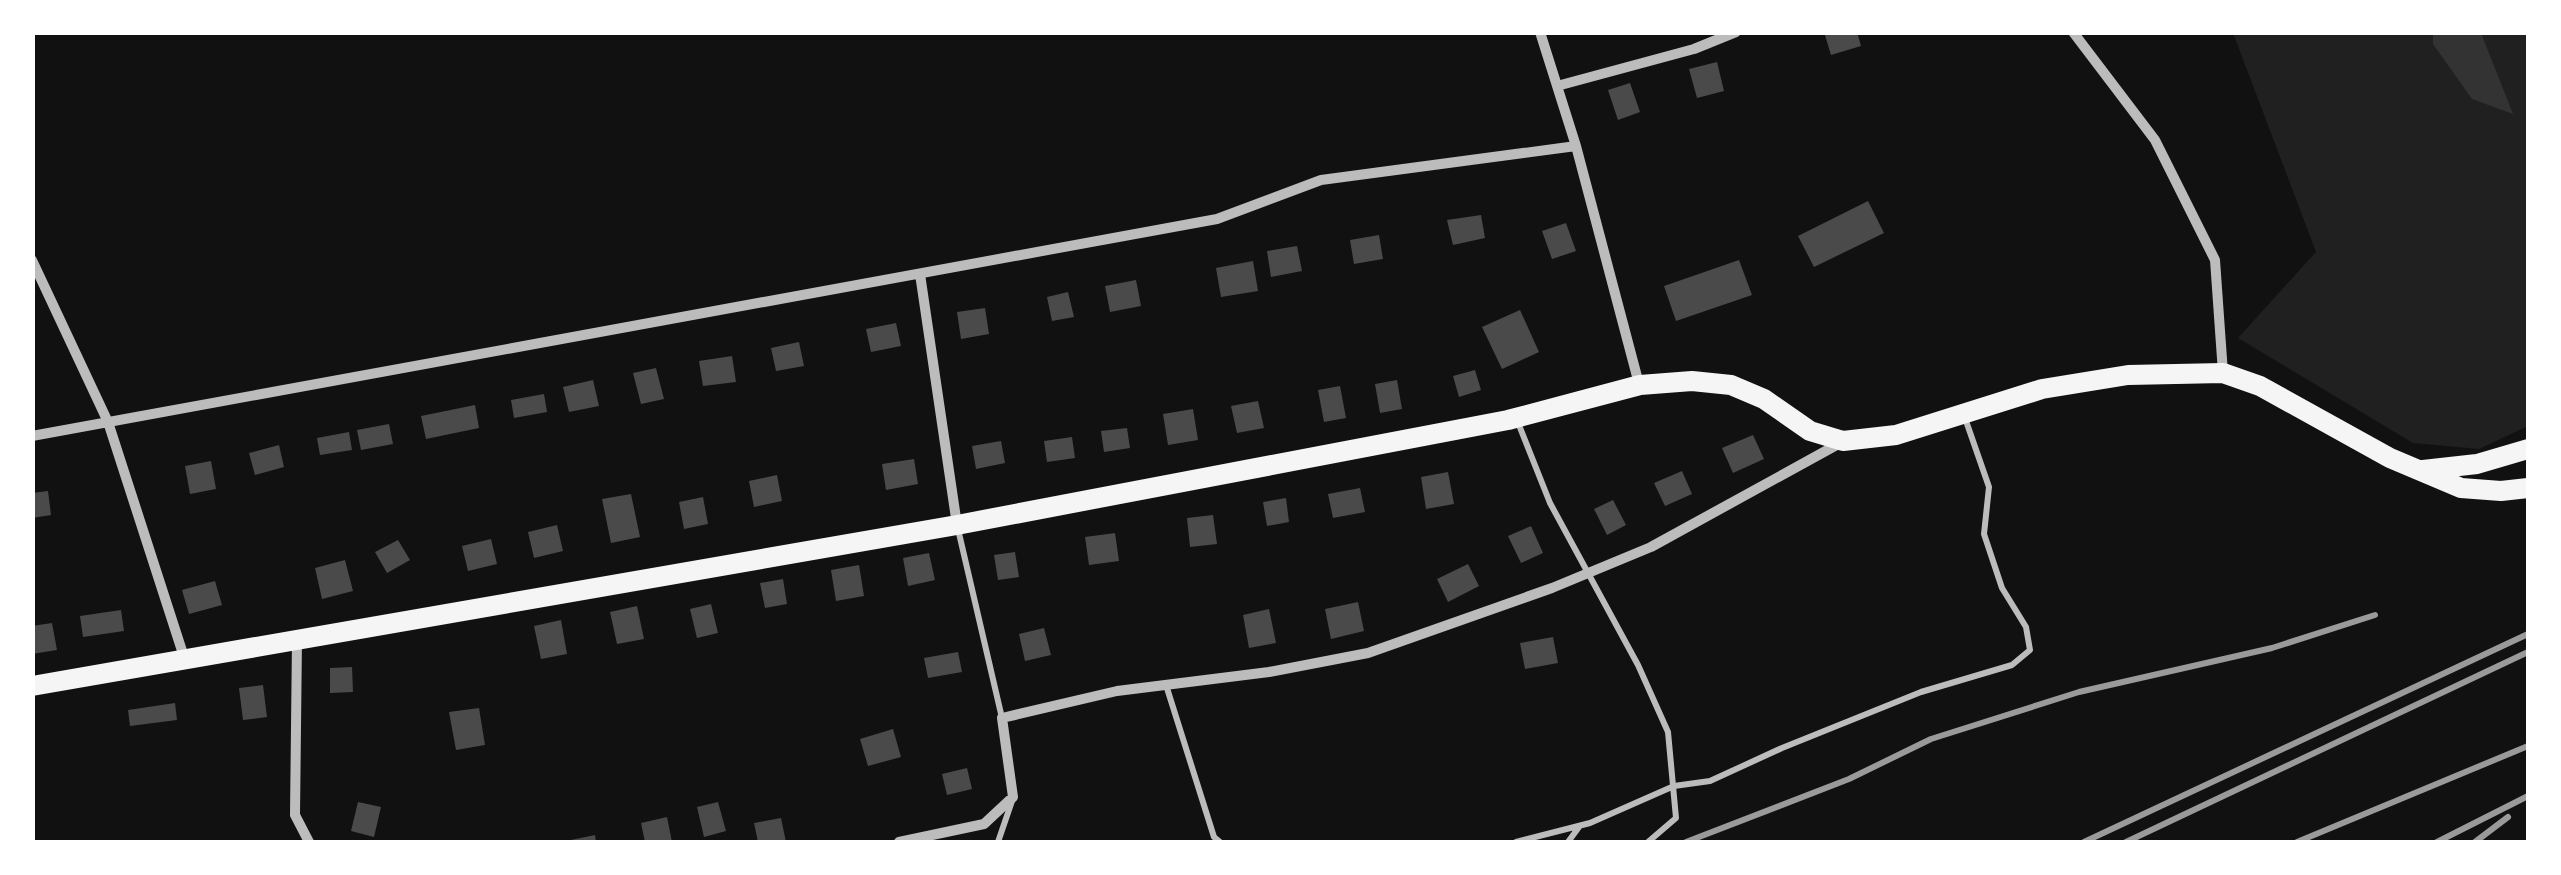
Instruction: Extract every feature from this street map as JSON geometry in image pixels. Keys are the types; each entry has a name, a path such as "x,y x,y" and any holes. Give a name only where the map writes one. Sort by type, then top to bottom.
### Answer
{"main road":[{"path":"32,686 957,525 1516,418 1640,385 1692,380 1730,385 1764,399 1810,430 1843,441 1896,434 2042,389 2128,375 2223,373 2260,386 2417,470 2461,488 2528,488"},
{"path":"2417,470 2477,464 2528,448"}],"street":[{"path":"1540,32 1576,146 1640,385"},
{"path":"1557,86 1694,49 1736,32"},
{"path":"2072,32 2155,140 2215,260 2223,373"},
{"path":"32,436 1218,220 1320,180 1576,146"},
{"path":"32,260 108,422 184,657"},
{"path":"920,274 957,525"},
{"path":"899,842 984,824 1012,797 1002,718 1117,691 1269,672 1368,652 1651,548 1843,441"},
{"path":"297,638 295,815 309,842"}],"lane":[{"path":"1516,842 1580,826 1674,786 1710,781 1922,692 2012,666 2030,650 2026,627 2002,588 1984,534 1990,487 1963,412"},
{"path":"1516,418 1550,503 1638,664 1668,732 1676,818 1648,842"},
{"path":"957,525 1002,718"},
{"path":"1166,685 1214,838 1220,842"},
{"path":"998,842 1012,797"},
{"path":"1568,842 1580,826"}],"shaded area":[{"path":"2233,33 2528,33 2528,426 2479,449 2413,443 2238,338 2316,252"},
{"path":"2433,33 2481,33 2513,114 2472,99 2433,44"}],"building":[{"path":"1824,32 1857,32 1861,46 1831,55"},
{"path":"1717,62 1724,91 1697,98 1689,69"},
{"path":"1630,83 1640,112 1618,120 1608,90"},
{"path":"1868,201 1884,233 1814,267 1798,236"},
{"path":"1481,215 1485,238 1453,245 1447,220"},
{"path":"1566,223 1576,251 1552,259 1542,231"},
{"path":"1379,235 1383,259 1354,264 1350,240"},
{"path":"1297,246 1302,271 1271,277 1267,251"},
{"path":"1739,260 1752,295 1676,321 1664,286"},
{"path":"1253,261 1258,291 1221,297 1216,268"},
{"path":"1136,280 1141,306 1110,312 1105,286"},
{"path":"1068,292 1074,317 1052,321 1047,297"},
{"path":"985,308 989,334 961,339 957,312"},
{"path":"1520,310 1539,352 1502,369 1482,327"},
{"path":"896,323 901,346 871,352 866,329"},
{"path":"799,342 804,366 776,371 771,348"},
{"path":"732,356 736,382 703,386 699,361"},
{"path":"656,368 664,399 641,404 633,373"},
{"path":"1475,370 1481,390 1459,397 1453,376"},
{"path":"593,380 599,406 569,412 563,387"},
{"path":"1397,380 1402,409 1380,413 1375,384"},
{"path":"1340,386 1346,418 1324,422 1318,390"},
{"path":"544,394 547,412 514,418 511,400"},
{"path":"1258,401 1264,428 1237,433 1231,406"},
{"path":"475,405 479,428 426,439 421,416"},
{"path":"1193,409 1198,440 1168,445 1163,414"},
{"path":"389,424 393,444 361,450 357,430"},
{"path":"1127,428 1130,448 1104,452 1101,431"},
{"path":"349,432 352,450 320,455 317,438"},
{"path":"1753,435 1764,459 1733,473 1722,448"},
{"path":"1072,437 1075,458 1047,462 1044,441"},
{"path":"1001,441 1005,463 976,469 972,446"},
{"path":"279,445 284,467 255,475 249,453"},
{"path":"914,459 918,484 886,490 882,464"},
{"path":"211,461 216,489 190,494 185,466"},
{"path":"1682,471 1692,494 1665,506 1654,483"},
{"path":"1448,472 1454,504 1426,509 1421,477"},
{"path":"777,475 782,501 754,507 749,481"},
{"path":"1360,488 1365,512 1333,518 1328,494"},
{"path":"48,491 51,515 32,518 32,493"},
{"path":"631,494 640,537 611,543 602,499"},
{"path":"703,497 708,524 684,529 679,502"},
{"path":"1286,498 1289,522 1267,526 1263,502"},
{"path":"1613,500 1626,525 1607,535 1594,509"},
{"path":"1213,515 1217,544 1190,547 1187,518"},
{"path":"557,525 563,551 534,558 528,532"},
{"path":"1531,526 1543,553 1521,563 1508,536"},
{"path":"1115,533 1119,561 1089,565 1085,537"},
{"path":"491,539 497,564 468,571 462,546"},
{"path":"398,540 410,560 387,573 375,552"},
{"path":"1015,552 1019,577 998,580 994,555"},
{"path":"929,553 935,580 908,586 903,558"},
{"path":"345,560 353,591 322,599 315,568"},
{"path":"1468,564 1479,586 1448,602 1437,579"},
{"path":"859,565 864,596 836,601 831,570"},
{"path":"783,579 787,604 765,608 760,583"},
{"path":"215,581 222,605 189,614 182,590"},
{"path":"1358,602 1364,631 1331,639 1325,609"},
{"path":"711,604 718,633 697,638 690,609"},
{"path":"637,606 644,639 617,644 610,612"},
{"path":"1269,609 1276,643 1249,648 1243,615"},
{"path":"121,610 124,631 83,637 80,616"},
{"path":"561,620 567,654 541,659 534,626"},
{"path":"52,623 57,650 32,654 32,626"},
{"path":"1044,628 1051,655 1025,661 1019,634"},
{"path":"1553,637 1558,663 1525,669 1520,643"},
{"path":"958,652 962,672 928,678 924,658"},
{"path":"352,667 353,692 330,693 330,668"},
{"path":"263,685 267,717 243,720 239,688"},
{"path":"175,703 177,720 130,726 128,710"},
{"path":"479,708 485,745 456,750 449,712"},
{"path":"893,729 901,757 868,766 860,739"},
{"path":"967,768 972,789 947,795 942,774"},
{"path":"358,802 381,807 374,837 351,831"},
{"path":"718,802 726,831 704,837 697,807"},
{"path":"667,817 672,842 645,842 641,823"},
{"path":"781,818 786,842 758,842 754,823"},
{"path":"595,835 596,842 566,842 566,841"}],"railway":[{"path":"1686,842 1849,779 1931,739 2079,692 2272,648 2375,615"},
{"path":"2084,842 2528,634"},
{"path":"2126,842 2528,652"},
{"path":"2297,842 2528,746"},
{"path":"2437,842 2528,796"},
{"path":"2475,842 2508,817"}]}
